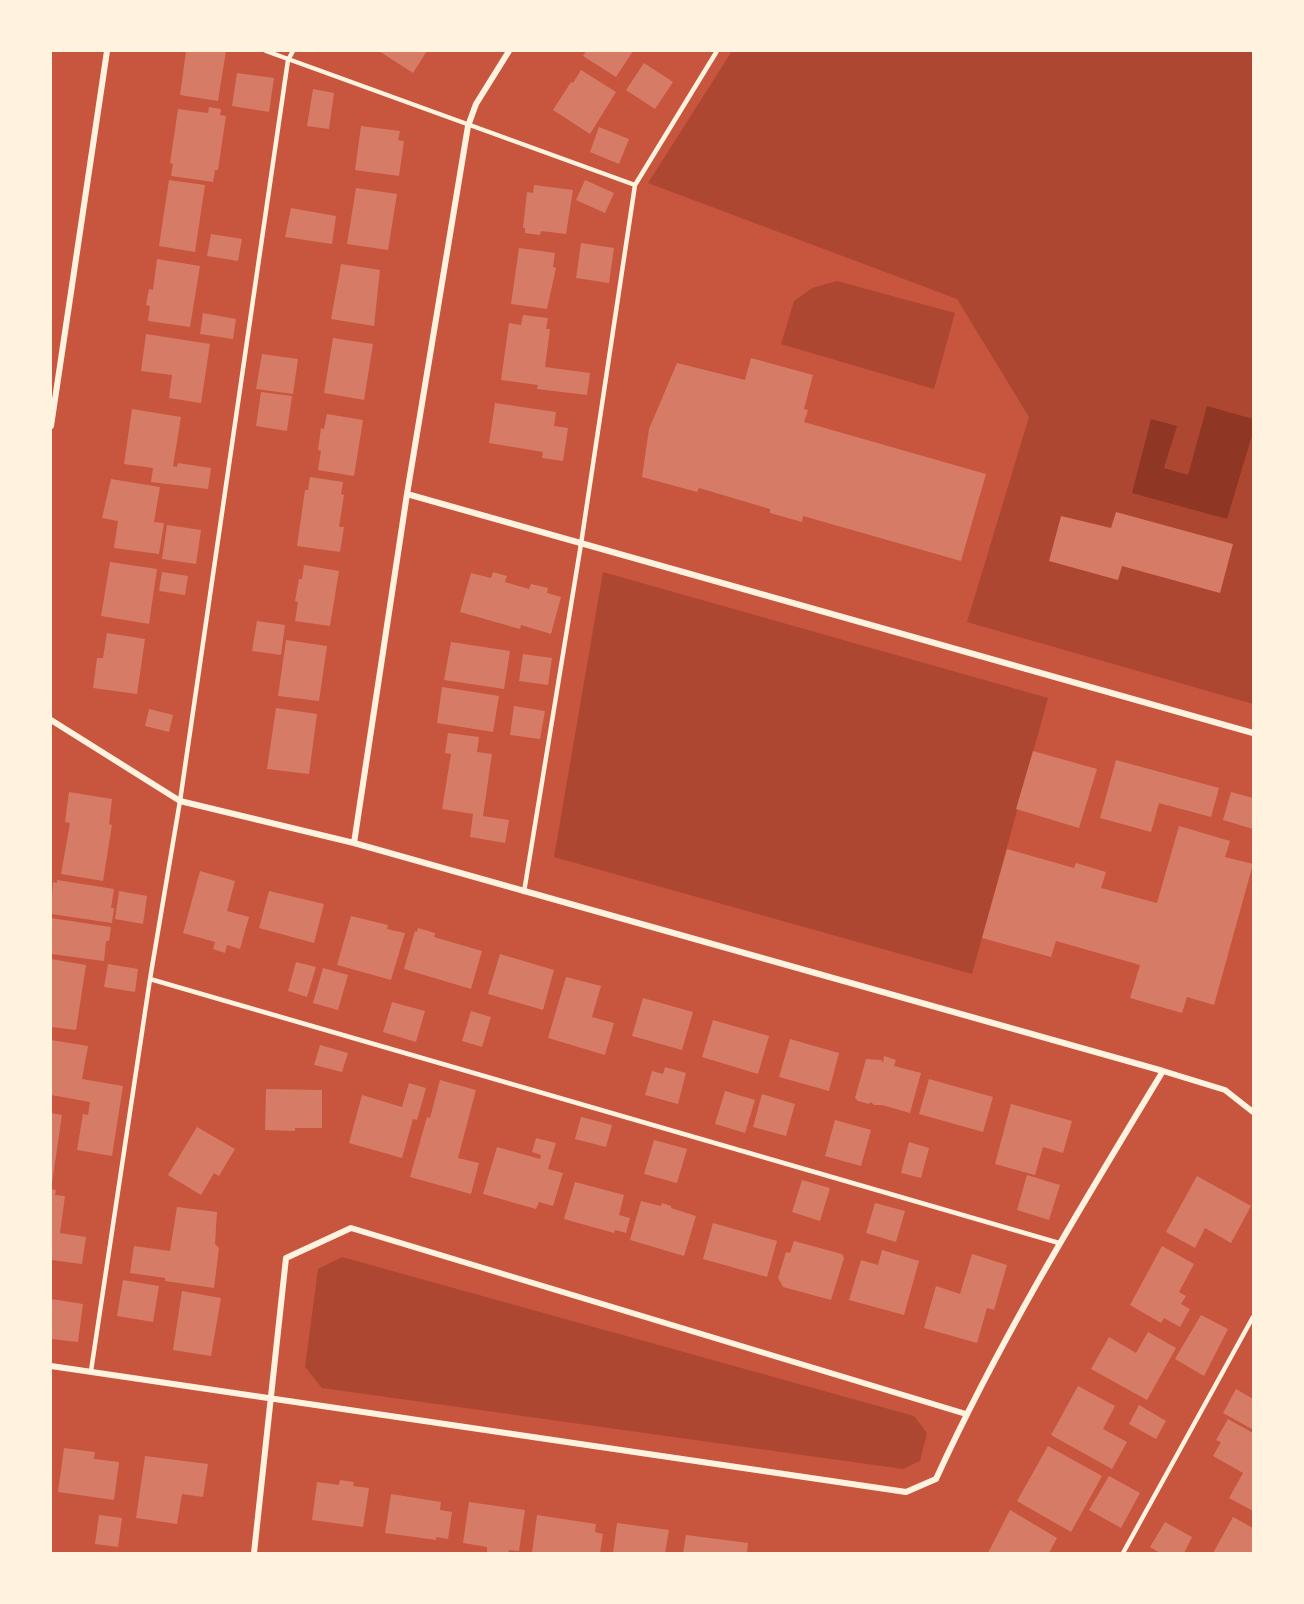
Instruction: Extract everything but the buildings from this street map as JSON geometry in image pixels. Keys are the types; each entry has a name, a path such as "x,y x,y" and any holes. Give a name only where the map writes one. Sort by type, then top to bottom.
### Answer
{"street":[{"path":"51,426 107,51"},
{"path":"354,843 407,494 468,126 476,104 509,51"},
{"path":"407,494 1253,733"},
{"path":"51,720 180,801 354,843 1163,1071 1225,1090 1253,1112"},
{"path":"51,1366 906,1492 936,1479 966,1414 1059,1243 1163,1071"},
{"path":"254,1553 285,1258 351,1228 966,1414"}],"lane":[{"path":"266,51 635,185"},
{"path":"91,1371 150,979 180,801 288,60 293,51"},
{"path":"524,892 581,544 635,185 717,51"},
{"path":"150,979 1059,1243"},
{"path":"1122,1553 1253,1317"}],"shaded area":[{"path":"732,51 1253,51 1253,704 967,622 1029,417 957,299 648,183"},
{"path":"837,281 955,313 934,389 781,344 794,301 812,288"},
{"path":"1207,406 1253,419 1253,432 1227,519 1132,493 1151,419 1177,426 1164,468 1188,475"},
{"path":"603,572 1048,698 972,974 554,857"},
{"path":"342,1257 914,1416 927,1433 920,1461 903,1469 322,1388 305,1367 318,1269"}]}
